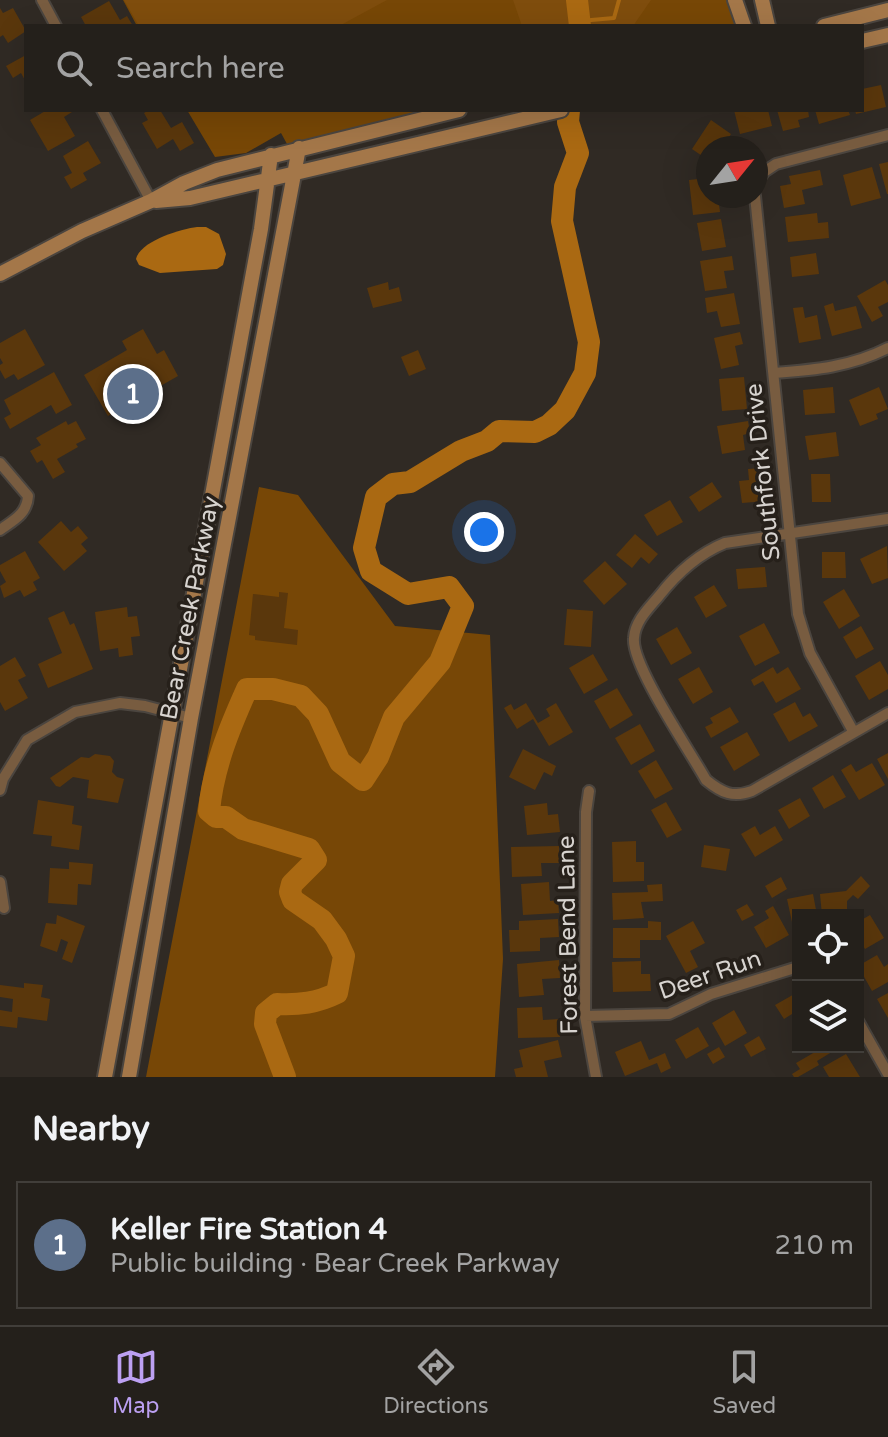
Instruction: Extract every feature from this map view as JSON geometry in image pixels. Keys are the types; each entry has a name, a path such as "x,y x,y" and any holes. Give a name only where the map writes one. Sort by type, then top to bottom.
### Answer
{"main road":[{"path":"735,0 743,24"},
{"path":"762,0 768,24"},
{"path":"832,24 888,10"},
{"path":"864,41 888,35"},
{"path":"0,274 184,183 271,155 451,112"},
{"path":"151,201 190,198 552,112"},
{"name":"Bear Creek Parkway","path":"129,1077 191,718 299,148"},
{"name":"Bear Creek Parkway","path":"105,1077 271,155"},
{"path":"240,335 263,339"},
{"path":"217,457 240,460"},
{"path":"201,546 223,551"}],"street":[{"path":"42,0 55,24"},
{"path":"103,112 151,201"},
{"path":"768,169 776,164 888,135"},
{"name":"Southfork Drive","path":"756,208 788,532 803,634 810,653 853,731"},
{"path":"774,373 836,367 888,348"},
{"path":"0,463 28,496 27,507 21,515 0,530"},
{"path":"888,519 725,543 700,555 672,580 637,624 634,646 638,662 706,780 722,792 739,796 752,791 888,713"},
{"path":"0,790 3,779 27,740 75,712 120,703 191,718"},
{"name":"Forest Bend Lane","path":"589,791 586,812 585,1016 596,1077"},
{"path":"0,882 4,908"},
{"name":"Deer Run","path":"585,1016 669,1014 711,994 792,969"},
{"path":"864,1032 888,1074"}],"shaded area":[{"path":"123,0 730,0 736,24 136,24"},
{"path":"124,0 387,0 343,24 138,24"},
{"path":"513,0 651,0 634,24 521,24"},
{"path":"188,112 436,112 292,153 281,133 246,153 215,157"},
{"path":"206,227 219,234 226,254 223,265 217,269 160,273 139,265 136,259 139,253 153,241"},
{"path":"259,487 298,495 395,626 490,635 503,959 495,1077 146,1077"}],"building":[{"path":"109,1 120,20 127,16 132,24 85,24 81,17"},
{"path":"0,8 3,13 13,8 24,32 8,43 3,35 0,37"},
{"path":"24,56 24,78 21,73 13,78 6,66"},
{"path":"881,85 886,107 856,114 864,112 864,89"},
{"path":"44,112 72,112 64,117 75,136 48,151 30,120"},
{"path":"161,112 171,128 182,122 194,143 180,151 173,139 157,149 142,123 148,120 144,113"},
{"path":"734,112 768,112 772,126 740,134"},
{"path":"778,112 808,112 809,117 798,120 800,127 783,131"},
{"path":"816,112 849,112 850,115 819,124"},
{"path":"711,120 731,134 730,136 701,136"},
{"path":"88,141 101,163 83,173 87,180 71,189 64,177 72,173 63,156"},
{"path":"888,162 888,194 887,194 879,164"},
{"path":"872,167 881,198 851,206 843,175"},
{"path":"820,170 823,185 802,190 805,204 784,208 780,186 791,184 789,176"},
{"path":"696,179 696,208 720,208 720,212 693,215 689,180"},
{"path":"817,213 818,223 828,222 829,238 788,242 785,217"},
{"path":"721,219 726,247 702,251 697,223"},
{"path":"816,253 819,274 792,277 790,257"},
{"path":"732,256 734,270 724,271 727,288 705,291 700,261"},
{"path":"885,280 888,302 878,307 883,316 872,322 857,296"},
{"path":"388,282 389,290 399,287 402,301 373,308 367,288"},
{"path":"734,293 740,324 721,327 717,311 707,313 705,298"},
{"path":"833,303 835,311 856,306 862,328 832,336 824,306"},
{"path":"803,307 805,318 817,315 821,339 799,343 793,308"},
{"path":"25,329 45,365 18,380 14,374 5,379 0,370 3,363 0,343"},
{"path":"143,329 157,354 164,350 178,376 108,416 84,375 127,350 122,341"},
{"path":"740,332 743,344 735,346 739,365 721,369 714,338"},
{"path":"418,350 426,369 409,376 401,357"},
{"path":"54,372 72,405 56,414 51,405 10,429 4,418 11,414 4,400"},
{"path":"744,377 747,409 722,411 719,379"},
{"path":"833,387 835,413 805,415 803,390"},
{"path":"879,387 888,409 876,414 878,419 860,426 849,400"},
{"path":"66,421 68,425 76,421 86,439 57,459 65,472 53,479 42,460 37,463 30,451 41,445 36,438"},
{"path":"748,421 750,433 743,435 745,450 722,454 717,426"},
{"path":"836,432 839,456 809,460 805,436"},
{"path":"762,468 766,501 742,503 739,481 749,480 748,469"},
{"path":"811,474 830,474 831,502 812,502"},
{"path":"712,482 722,497 699,512 689,497"},
{"path":"670,500 683,522 657,536 644,515"},
{"path":"61,521 71,532 78,526 88,538 81,544 87,551 64,571 38,542"},
{"path":"635,534 658,554 649,564 641,557 632,568 616,555"},
{"path":"887,546 888,578 872,584 860,559"},
{"path":"25,551 40,578 33,582 37,590 24,597 20,590 4,598 0,586 6,582 0,565"},
{"path":"822,552 845,552 846,578 822,578"},
{"path":"605,561 627,584 604,605 583,581"},
{"path":"765,567 767,587 738,589 736,569"},
{"path":"714,585 727,606 706,618 694,597"},
{"path":"844,589 860,616 839,629 823,602"},
{"path":"279,592 288,593 284,628 298,630 297,645 255,640 255,636 249,635 253,594 279,597"},
{"path":"127,607 128,617 137,616 140,636 131,637 133,655 119,657 118,648 100,651 95,612"},
{"path":"567,609 593,611 591,647 564,645"},
{"path":"64,611 70,625 74,623 93,669 48,688 38,664 62,653 48,618"},
{"path":"764,623 780,653 755,666 739,636"},
{"path":"861,626 874,649 856,659 843,637"},
{"path":"677,627 692,653 671,665 656,639"},
{"path":"593,654 608,680 584,694 569,668"},
{"path":"15,657 26,676 18,680 28,698 5,711 0,702 0,666"},
{"path":"880,661 888,675 888,689 869,700 855,676"},
{"path":"699,667 713,692 693,704 678,679"},
{"path":"773,667 777,674 788,667 801,689 776,703 763,681 754,686 751,680"},
{"path":"617,688 633,715 610,729 594,701"},
{"path":"795,702 803,717 810,713 818,726 789,742 773,714"},
{"path":"526,703 538,723 550,716 546,709 556,703 573,732 549,746 533,719 517,729 504,708 511,704 514,710"},
{"path":"730,707 739,722 711,738 705,727 713,723 710,718"},
{"path":"640,724 655,751 631,765 615,738"},
{"path":"747,732 760,755 734,771 720,747"},
{"path":"523,749 556,766 552,776 544,772 535,790 509,777"},
{"path":"888,753 888,779 877,759"},
{"path":"95,754 110,756 114,761 112,772 124,779 118,803 87,798 89,780 73,777 60,787 50,778 81,757 89,758"},
{"path":"656,760 673,789 655,799 638,771"},
{"path":"872,763 885,785 859,800 841,770 851,764 856,772"},
{"path":"833,775 846,797 824,809 812,788"},
{"path":"800,798 810,816 789,829 778,810"},
{"path":"38,800 74,806 72,824 82,826 79,850 51,846 52,836 33,834"},
{"path":"666,802 682,830 667,838 651,810"},
{"path":"547,803 548,815 558,814 560,832 527,835 524,806"},
{"path":"755,826 760,835 775,826 783,840 755,857 741,834"},
{"path":"636,841 636,862 644,862 644,881 613,882 612,842"},
{"path":"704,845 730,849 726,871 701,867"},
{"path":"559,846 559,863 541,863 542,876 512,877 511,847"},
{"path":"69,862 93,864 91,885 78,884 77,905 48,903 50,868 69,869"},
{"path":"861,876 870,886 858,899 853,895 847,901 847,909 821,909 820,894 846,891"},
{"path":"781,877 787,889 772,898 765,886"},
{"path":"549,882 550,901 558,900 559,913 523,915 521,884"},
{"path":"662,884 663,901 641,902 644,918 613,920 612,893 648,892 647,885"},
{"path":"813,894 816,909 792,909 792,922 787,899"},
{"path":"747,904 754,915 742,921 736,910"},
{"path":"773,906 789,935 766,948 754,927 769,918 765,911"},
{"path":"57,915 85,926 72,963 62,959 68,942 61,939 57,952 40,946 46,923 56,924"},
{"path":"870,915 884,938 865,949 864,947 864,918"},
{"path":"558,919 559,937 540,938 540,951 510,952 509,930 519,930 519,921"},
{"path":"648,921 661,922 661,940 640,940 640,958 613,958 613,928 648,928"},
{"path":"693,921 705,943 690,951 698,967 686,973 666,936"},
{"path":"877,955 884,967 888,964 888,982 872,991 864,977 864,963"},
{"path":"559,960 560,978 542,979 544,995 519,997 517,964"},
{"path":"641,961 641,974 650,974 651,991 613,992 612,962"},
{"path":"24,983 43,985 41,997 50,999 47,1021 18,1017 17,1028 0,1026 0,1010 12,1012 13,999 0,997 0,985 24,988"},
{"path":"888,993 888,1018 877,999"},
{"path":"792,995 792,1014 784,1019 775,1005"},
{"path":"542,1007 543,1020 559,1019 560,1037 518,1038 517,1008"},
{"path":"734,1010 747,1033 725,1046 712,1023"},
{"path":"698,1027 709,1046 686,1059 675,1040"},
{"path":"759,1036 766,1049 751,1057 744,1045"},
{"path":"558,1040 562,1057 544,1061 548,1077 516,1077 514,1069 523,1067 519,1050"},
{"path":"641,1041 649,1060 665,1053 671,1068 661,1073 657,1063 625,1076 615,1052"},
{"path":"719,1047 725,1057 713,1064 707,1054"},
{"path":"813,1053 830,1053 817,1061 819,1065 794,1077 792,1074 800,1069 796,1063"},
{"path":"846,1054 860,1077 829,1077 823,1067"}],"waterway":[{"path":"577,0 580,24"},
{"path":"580,21 614,18 619,0"},
{"path":"285,1077 265,1024 266,1013 277,1004 308,1003 337,993 344,956 322,920 293,900 290,892 292,884 316,860 309,849 243,829 226,817 216,817 209,811 218,764 247,689 273,689 301,696 318,714 340,762 363,780 378,757 394,717 440,662 463,606 449,587 408,594 371,571 364,548 376,497 393,484 410,482 461,451 487,441 499,431 535,432 549,425 565,410 585,373 589,342 562,221 565,187 578,153 568,122 569,112"}],"place":[{"name":"Keller Fire Station 4","path":"133,394"}]}
